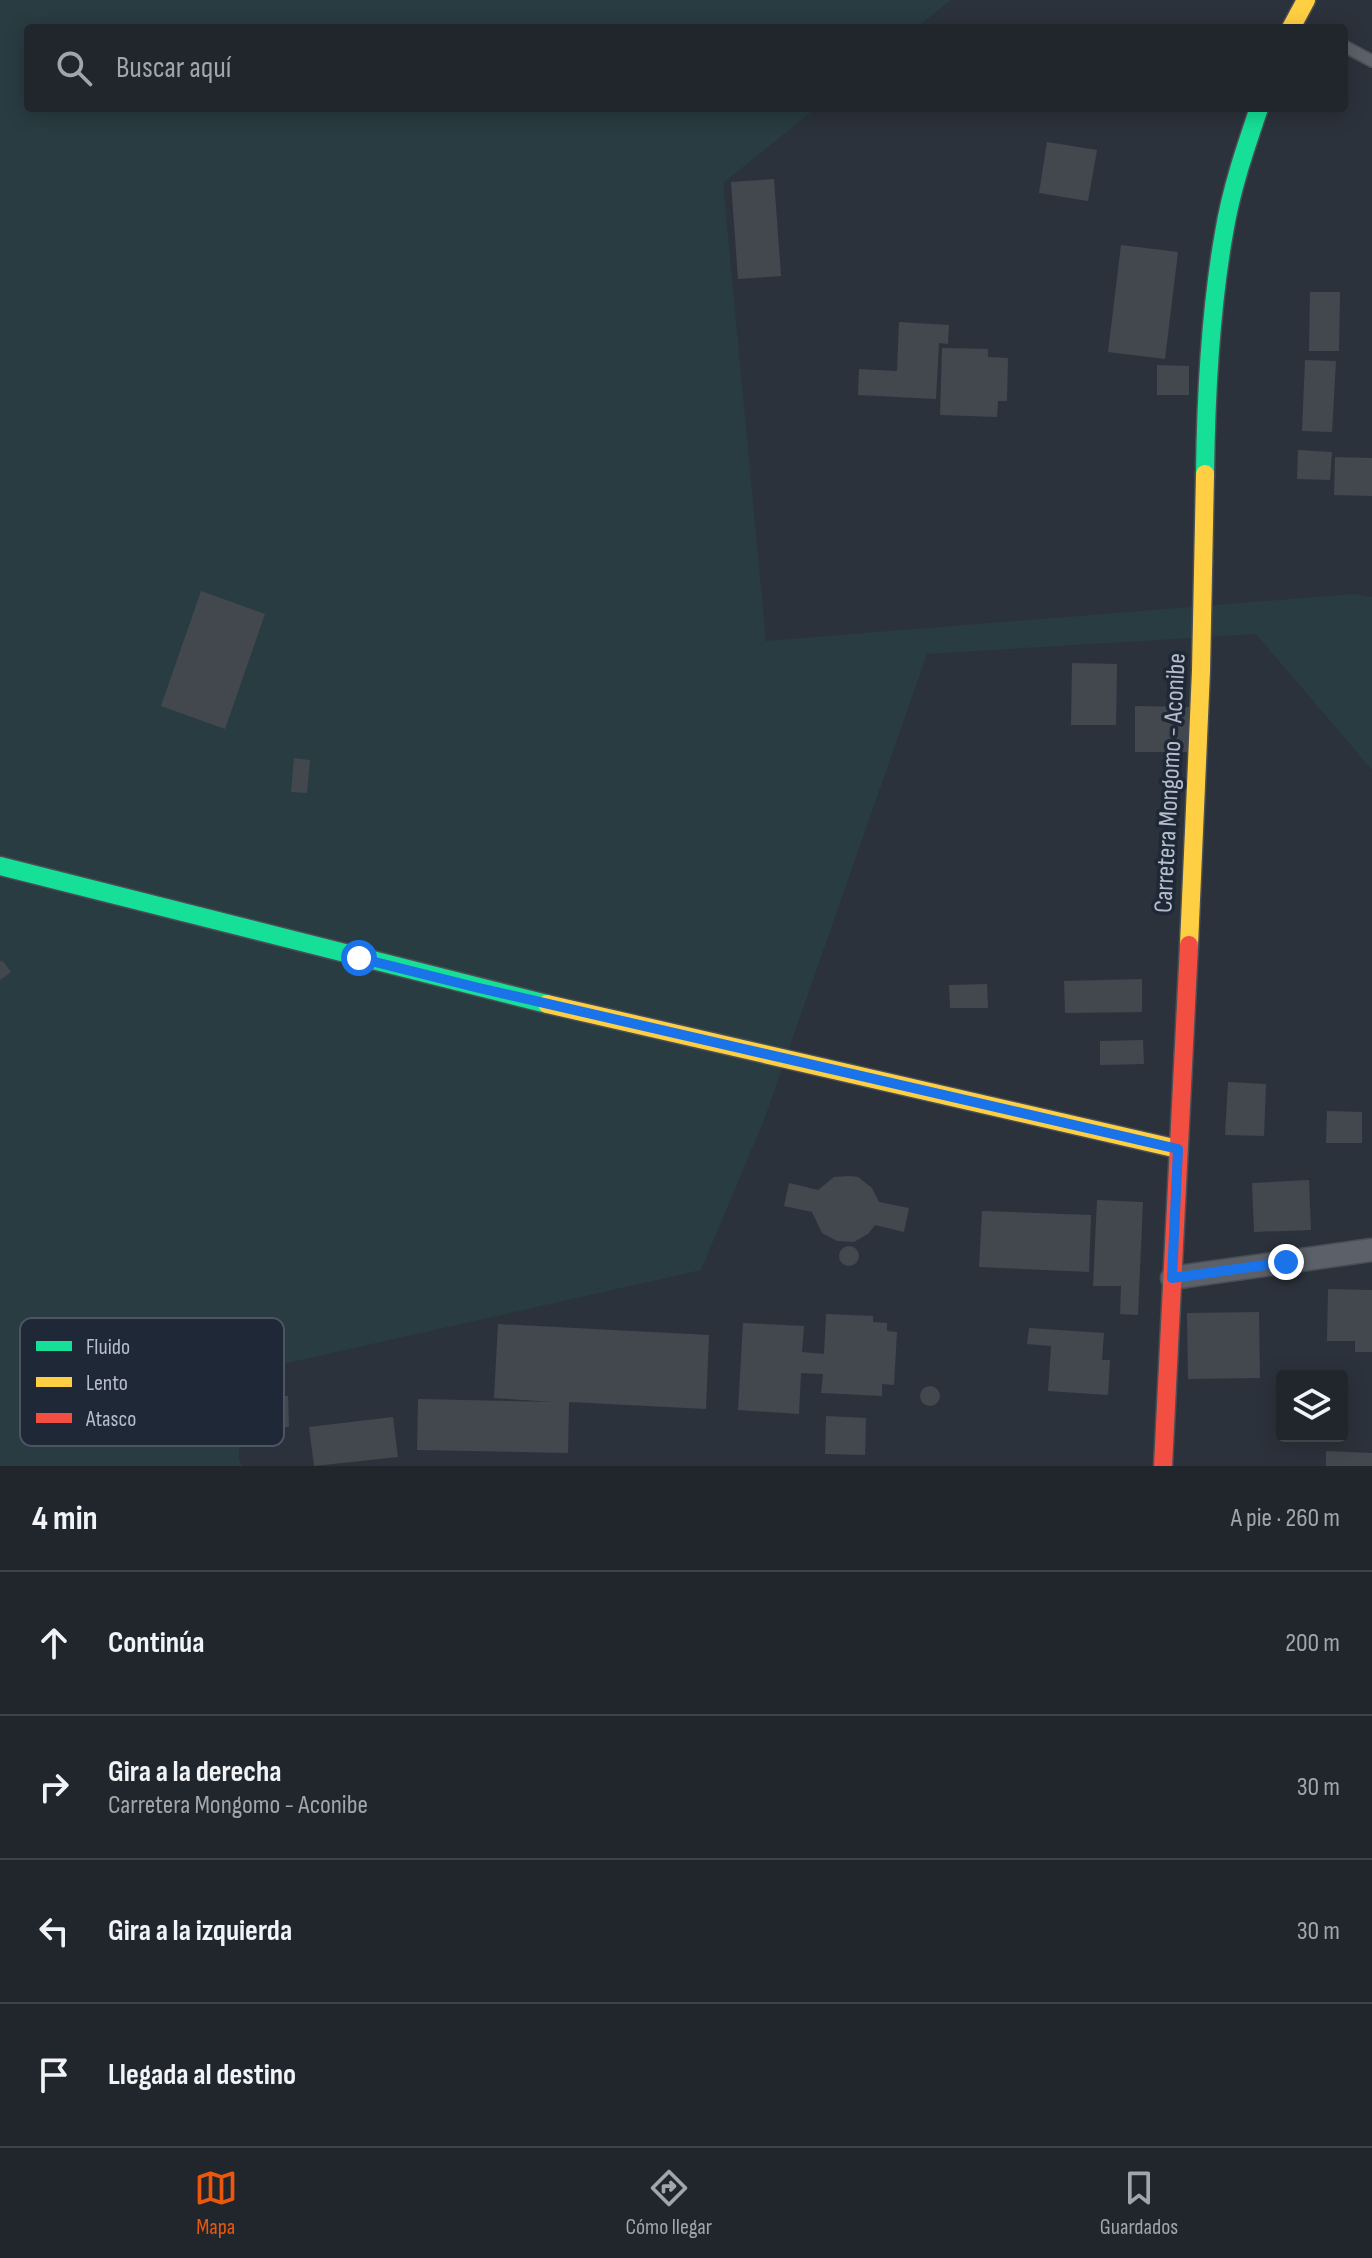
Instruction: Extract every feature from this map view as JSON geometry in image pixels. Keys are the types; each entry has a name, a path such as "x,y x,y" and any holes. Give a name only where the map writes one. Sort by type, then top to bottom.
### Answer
{"main road":[{"path":"1297,23 1306,0"},
{"name":"Carretera Mongomo - Aconibe","path":"1163,1466 1201,671 1208,399 1224,234 1242,158 1258,112"},
{"path":"0,866 479,988 1178,1149"}],"street":[{"path":"1172,1278 1372,1250"}],"lane":[{"path":"1348,48 1372,61"}],"green space":[{"path":"0,0 951,0 921,24 24,24 24,112 811,112 723,183 766,641 1354,594 1372,597 1372,770 1256,634 927,654 764,1120 701,1270 284,1364 284,1318 20,1318 20,1446 239,1446 242,1466 0,1466"}],"building":[{"path":"1047,142 1097,150 1088,201 1039,193"},
{"path":"774,179 781,276 738,279 731,182"},
{"path":"1121,245 1178,252 1165,359 1108,352"},
{"path":"1310,292 1340,292 1339,351 1309,351"},
{"path":"899,322 949,325 948,344 939,343 936,399 858,395 859,369 897,371"},
{"path":"942,348 988,349 988,357 1008,358 1007,401 998,401 997,417 940,415"},
{"path":"1305,360 1336,361 1332,432 1302,431"},
{"path":"1157,365 1189,366 1189,395 1157,395"},
{"path":"1298,450 1332,452 1330,480 1297,479"},
{"path":"1335,457 1372,458 1372,496 1334,495"},
{"path":"201,591 265,614 225,729 161,706"},
{"path":"1072,663 1117,664 1116,725 1071,725"},
{"path":"1135,706 1192,707 1191,752 1135,752"},
{"path":"294,758 310,760 307,793 291,792"},
{"path":"2,960 11,972 0,980 0,962"},
{"path":"1142,979 1142,1012 1065,1013 1064,981"},
{"path":"987,984 988,1008 950,1008 949,985"},
{"path":"1143,1040 1144,1064 1100,1065 1100,1041"},
{"path":"1228,1082 1266,1084 1264,1136 1225,1135"},
{"path":"1327,1111 1362,1112 1362,1143 1326,1143"},
{"path":"834,1177 858,1177 872,1188 879,1202 909,1208 904,1232 875,1225 868,1234 854,1242 837,1241 822,1233 812,1212 784,1206 789,1183 818,1190"},
{"path":"1309,1180 1311,1230 1254,1232 1252,1183"},
{"path":"1097,1200 1143,1202 1138,1315 1120,1314 1121,1286 1093,1286"},
{"path":"982,1211 1091,1215 1089,1272 979,1267"},
{"path":"849,1246 856,1249 859,1256 856,1263 849,1266 842,1263 839,1256 842,1249"},
{"path":"1328,1289 1372,1290 1372,1352 1355,1352 1355,1341 1327,1341"},
{"path":"1259,1312 1260,1378 1188,1379 1187,1313"},
{"path":"826,1314 873,1316 873,1322 887,1323 887,1331 897,1332 894,1385 882,1384 882,1396 821,1393 823,1374 801,1373 799,1414 738,1410 743,1323 804,1326 802,1352 824,1354"},
{"path":"498,1324 709,1335 706,1409 569,1402 568,1453 417,1450 418,1399 553,1402 494,1398"},
{"path":"1029,1328 1104,1333 1102,1360 1110,1360 1108,1395 1048,1391 1051,1346 1027,1344"},
{"path":"926,1386 934,1386 940,1396 934,1406 926,1406 920,1400 920,1392"},
{"path":"284,1396 288,1396 289,1427 284,1427"},
{"path":"826,1416 866,1418 865,1455 825,1454"},
{"path":"393,1417 398,1457 314,1466 309,1427"},
{"path":"1326,1451 1372,1453 1372,1466 1326,1466"}],"traffic: fast":[{"path":"1205,474 1206,413 1219,263 1234,185 1258,112"},
{"path":"0,866 547,1004"}],"traffic: slow":[{"path":"1293,24 1306,0"},
{"path":"1189,945 1201,671 1205,474"},
{"path":"547,1004 1178,1149"}],"traffic: jam":[{"path":"1163,1466 1189,945"}],"route":[{"path":"359,958 1178,1149 1172,1278 1286,1262"}]}
